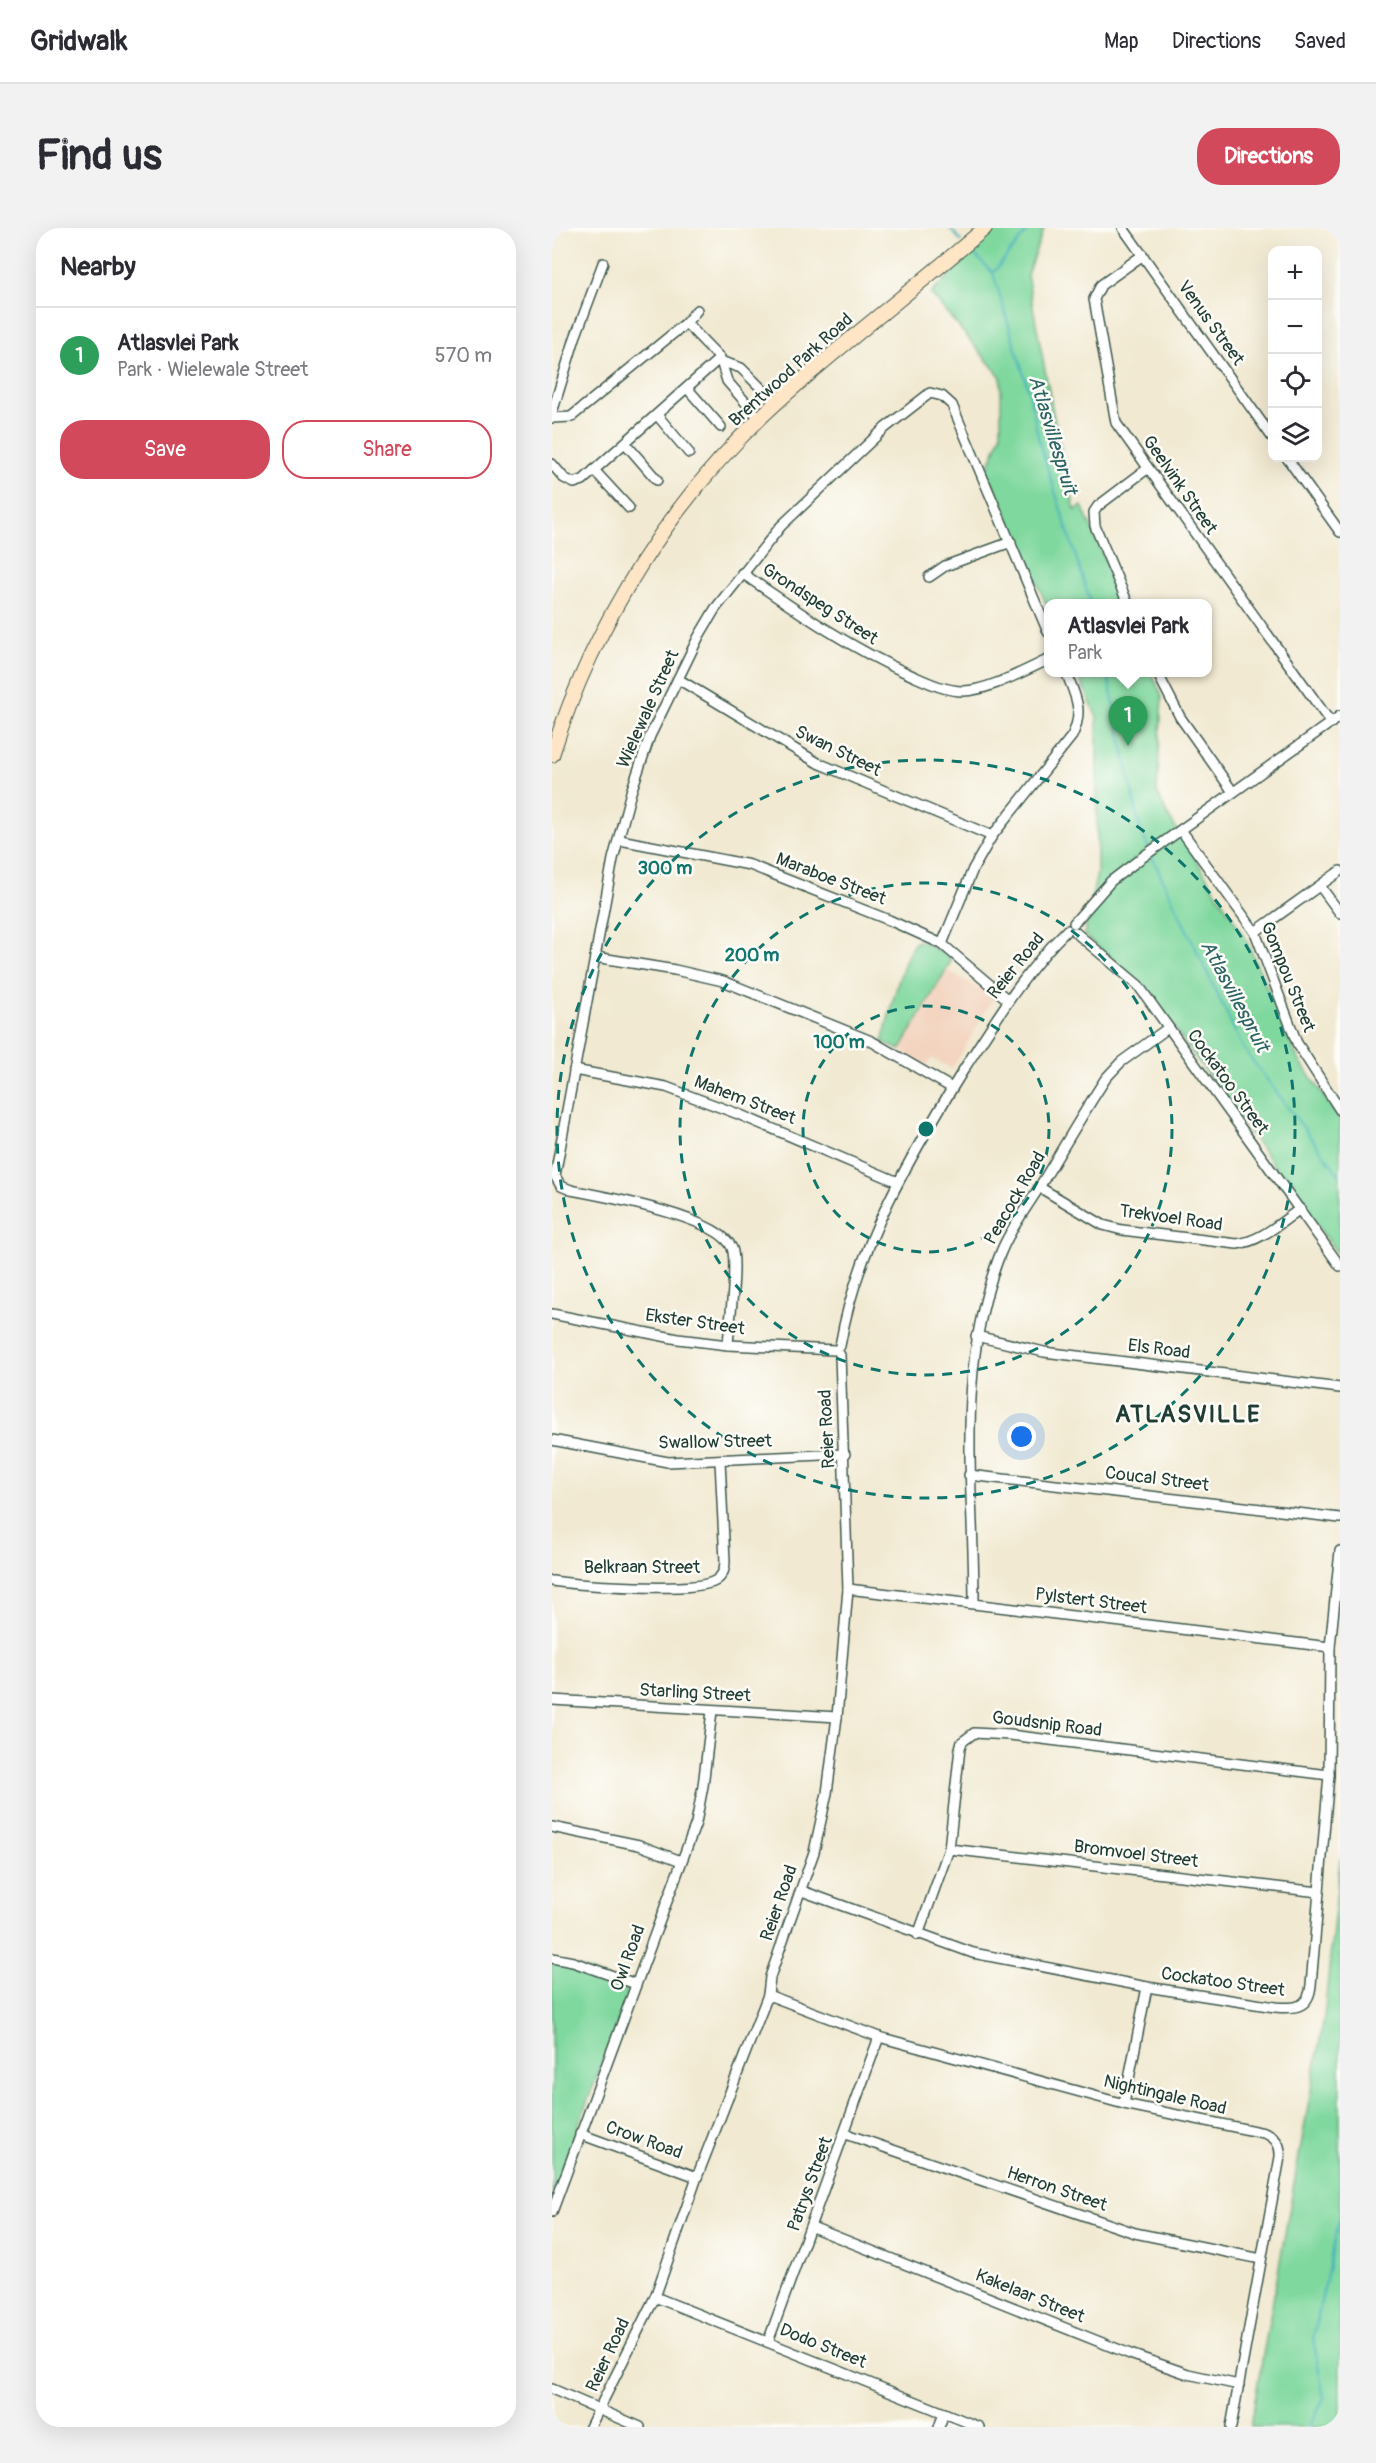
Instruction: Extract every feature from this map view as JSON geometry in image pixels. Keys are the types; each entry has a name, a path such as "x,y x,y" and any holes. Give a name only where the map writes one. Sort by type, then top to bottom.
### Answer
{"street":[{"name":"Venus Street","path":"1124,228 1268,431"},
{"name":"Brentwood Park Road","path":"552,755 564,717 614,608 667,526 710,473 776,403 980,232"},
{"name":"Geelvink Street","path":"1143,255 1101,285 1093,305 1113,417 1331,723"},
{"path":"552,412 575,338 603,263"},
{"path":"552,418 571,417 686,323 697,310"},
{"path":"686,323 721,360 741,368 776,403"},
{"path":"552,464 564,478 574,483 583,480 721,360"},
{"path":"721,360 727,381 760,419"},
{"path":"687,388 721,427"},
{"name":"Wielewale Street","path":"728,1345 734,1253 723,1234 637,1203 571,1190 561,1186 555,1176 613,859 620,840 631,792 650,736 715,609 742,573 781,526 814,492 885,428 930,393 942,396 952,405 1044,622"},
{"path":"657,415 689,453"},
{"path":"625,443 657,480"},
{"path":"1290,462 1340,532"},
{"path":"1126,599 1095,526 1094,512 1098,506 1148,469"},
{"path":"594,470 629,508"},
{"path":"929,577 945,566 1011,542"},
{"name":"Grondspeg Street","path":"742,573 825,631 877,660 936,686 961,691 975,690 1044,662"},
{"path":"942,944 973,870 992,836 1072,736 1080,712 1068,677"},
{"path":"1160,677 1180,717 1233,792"},
{"name":"Swan Street","path":"678,679 818,763 992,836"},
{"name":"Reier Road","path":"590,2427 655,2297 697,2177 768,1995 770,1977 802,1892 824,1811 837,1717 849,1589 845,1454 838,1350 853,1284 898,1182 952,1088 1008,1000 1111,881 1340,716"},
{"name":"Gompou Street","path":"1181,830 1256,932 1297,1044 1340,1110"},
{"name":"Maraboe Street","path":"620,840 750,865 889,920 942,944 1008,1000"},
{"path":"1256,932 1340,871"},
{"path":"1320,886 1340,914"},
{"name":"Cockatoo Street","path":"1072,928 1138,985 1340,1266"},
{"path":"595,957 675,970 723,981 871,1041 952,1088"},
{"name":"Peacock Road","path":"974,1603 969,1475 970,1376 976,1336 999,1255 1106,1078 1121,1062 1167,1028"},
{"name":"Mahem Street","path":"574,1070 666,1087 738,1114 898,1182"},
{"name":"Trekvoel Road","path":"1039,1187 1104,1225 1237,1244 1249,1243 1260,1237 1300,1209"},
{"name":"Ekster Street","path":"552,1314 678,1339 728,1345 838,1350"},
{"name":"Els Road","path":"976,1336 1044,1352 1340,1388"},
{"name":"Swallow Street","path":"552,1440 668,1462 845,1454"},
{"name":"Belkraan Street","path":"552,1581 644,1587 702,1585 715,1581 725,1567 720,1461"},
{"name":"Coucal Street","path":"969,1475 1340,1518"},
{"name":"Cockatoo Street","path":"802,1892 973,1953 1147,1987 1275,2007 1300,2006 1308,1999 1311,1991 1329,1775 1330,1647 1340,1551"},
{"name":"Pylstert Street","path":"849,1589 1330,1647"},
{"name":"Starling Street","path":"552,1700 837,1717"},
{"name":"Owl Road","path":"552,2212 696,1823 704,1786 712,1711"},
{"name":"Goudsnip Road","path":"918,1935 949,1849 962,1742 974,1733 1010,1735 1329,1775"},
{"path":"552,1827 639,1845 681,1861"},
{"name":"Bromvoel Street","path":"949,1849 1319,1892"},
{"path":"552,1958 573,1962 636,1984"},
{"path":"1124,2104 1147,1987"},
{"name":"Nightingale Road","path":"768,1995 879,2037 1124,2104 1274,2137 1280,2154 1231,2427"},
{"name":"Patrys Street","path":"768,2342 846,2134 879,2037"},
{"name":"Crow Road","path":"580,2134 697,2177"},
{"name":"Herron Street","path":"846,2134 1135,2233 1261,2259"},
{"name":"Kakelaar Street","path":"812,2227 1130,2354 1188,2374 1239,2385"},
{"name":"Dodo Street","path":"655,2297 979,2427"},
{"path":"552,2389 640,2427"},
{"path":"939,2427 944,2413"}],"shaded area":[{"path":"946,969 994,997 952,1069 931,1058 927,1065 900,1050"}],"green space":[{"path":"994,228 1044,228 1027,275 1054,418 1075,510 1082,506 1121,599 1044,599 987,470 1001,435 1001,377 931,294"},
{"path":"1079,677 1154,677 1162,697 1157,792 1167,814 1246,939 1297,1057 1340,1120 1340,1257 1144,986 1084,935 1097,873 1097,717"},
{"path":"917,941 924,942 950,958 950,963 900,1050 882,1042 901,973"},
{"path":"1340,1858 1340,2427 1250,2427 1324,2018"},
{"path":"552,1961 574,1966 624,1984 628,1996 552,2194"}],"waterway":[{"path":"950,228 961,241"},
{"path":"993,273 1030,228"},
{"name":"Atlasvillespruit","path":"969,249 993,273 1029,392 1039,441 1089,599"},
{"name":"Atlasvillespruit","path":"1108,677 1140,829 1149,849"},
{"name":"Atlasvillespruit","path":"1151,855 1243,1048 1340,1176"},
{"name":"Atlasvillespruit","path":"1309,2427 1324,2399 1313,2338 1340,2216"}],"place":[{"name":"Atlasvlei Park","path":"1128,746"}],"district":[{"name":"ATLASVILLE","path":"1188,1414"}]}
